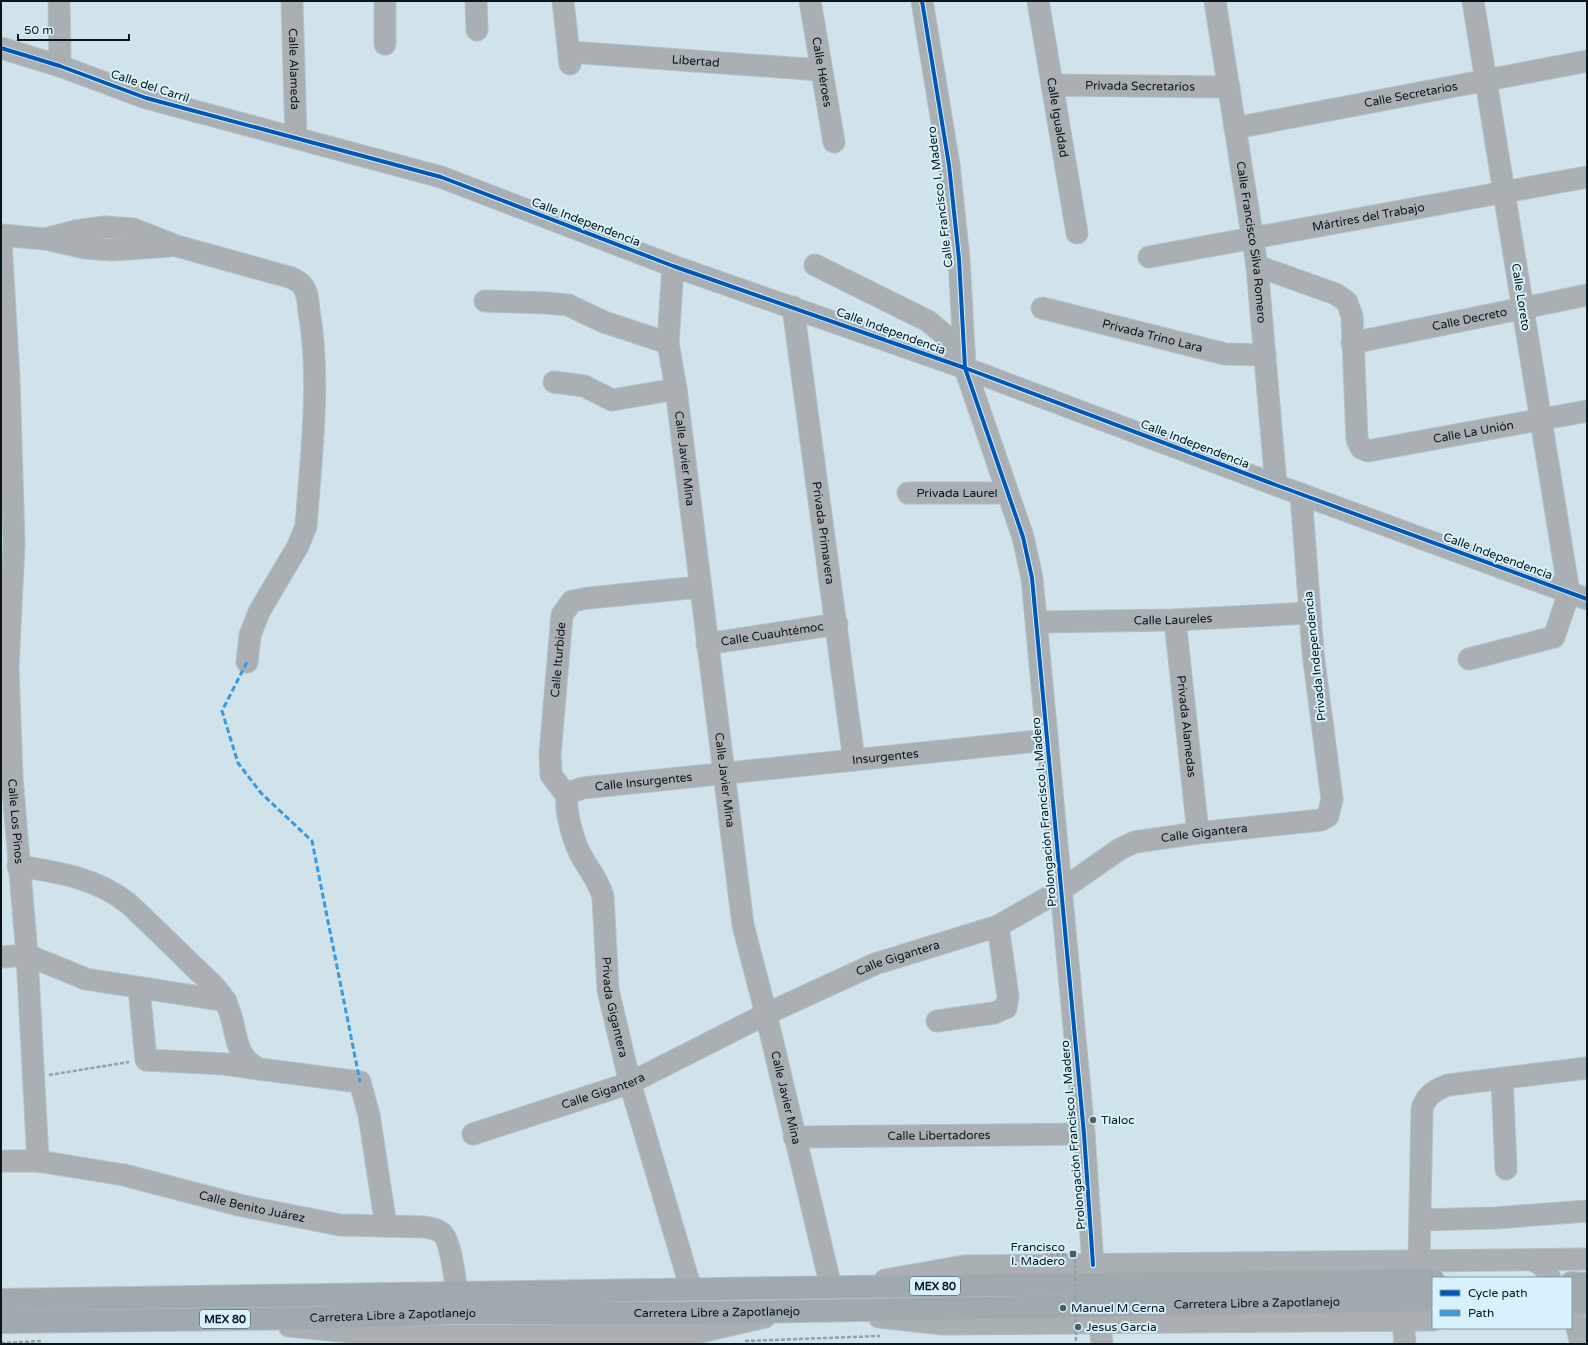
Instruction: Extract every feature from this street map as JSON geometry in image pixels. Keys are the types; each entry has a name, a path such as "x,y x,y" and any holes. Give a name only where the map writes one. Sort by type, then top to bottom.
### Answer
{"main road":[{"name":"Carretera Libre a Zapotlanejo","path":"1,1300 691,1289 1432,1280"},
{"path":"1572,1283 1587,1284"},
{"name":"Carretera Libre a Zapotlanejo","path":"1,1322 235,1319 449,1313 689,1313 1432,1300"}],"street":[{"path":"59,1 60,66"},
{"name":"Calle Alameda","path":"292,1 296,138"},
{"path":"385,1 385,44"},
{"path":"476,1 477,30"},
{"name":"Libertad","path":"562,1 570,58 821,70"},
{"name":"Calle Héroes","path":"810,1 834,142"},
{"name":"Calle Francisco I. Madero","path":"922,1 949,165 959,259 964,359"},
{"name":"Calle Igualdad","path":"1038,1 1077,234"},
{"name":"Calle Francisco Silva Romero","path":"1215,1 1258,266 1276,485"},
{"name":"Calle Loreto","path":"1473,1 1541,419 1578,596"},
{"name":"Calle del Carril","path":"1,48 60,66 146,98 296,138"},
{"name":"Calle Secretarios","path":"1235,128 1587,61"},
{"name":"Privada Secretarios","path":"1052,85 1229,87"},
{"name":"Calle Independencia","path":"296,138 441,177 673,266 793,307 964,359 1276,485 1578,596"},
{"name":"Mártires del Trabajo","path":"1149,257 1587,177"},
{"path":"1,235 45,239 75,231 104,227 133,229 177,246 297,281 302,284 306,292 311,319 315,358 315,387 306,526 298,546 259,612 250,635 247,662"},
{"name":"Calle Los Pinos","path":"1,242 8,544 4,667 6,779 18,866 27,955 38,1161"},
{"path":"815,265 928,321 964,359"},
{"name":"Calle Javier Mina","path":"673,266 668,343 676,389 699,587 743,925 766,1014 794,1137 841,1287"},
{"path":"1258,266 1336,294 1347,302 1352,316 1352,343"},
{"name":"Calle Decreto","path":"1352,343 1587,295"},
{"path":"485,301 568,305 604,322 668,343"},
{"name":"Privada Primavera","path":"793,307 837,624 854,760"},
{"name":"Privada Trino Lara","path":"1042,308 1225,354 1265,355"},
{"name":"Calle La Unión","path":"1352,343 1357,438 1361,448 1368,451 1375,451 1587,411"},
{"name":"Prolongación Francisco I. Madero","path":"964,359 1023,537 1032,578 1084,1134 1093,1265"},
{"path":"554,382 584,386 612,400 676,389"},
{"name":"Privada Laurel","path":"908,493 1007,492"},
{"name":"Privada Independencia","path":"1301,494 1309,613 1332,799 1328,816"},
{"name":"Calle Iturbide","path":"567,796 551,775 550,754 562,615 572,601 699,587"},
{"path":"1469,659 1554,637 1578,596"},
{"name":"Calle Laureles","path":"1037,622 1175,620 1309,613"},
{"name":"Privada Alamedas","path":"1175,620 1198,833"},
{"name":"Calle Cuauhtémoc","path":"707,644 837,624"},
{"name":"Insurgentes","path":"724,773 1047,740"},
{"name":"Calle Insurgentes","path":"567,796 574,791 583,788 724,773"},
{"name":"Privada Gigantera","path":"567,796 567,810 577,846 584,860 596,877 603,897 608,990 630,1084 691,1289"},
{"name":"Calle Gigantera","path":"473,1134 630,1084 766,1014 875,964 998,926 1061,890 1120,849 1135,842 1198,833 1321,820 1328,816"},
{"path":"18,866 48,870 93,882 113,891 129,904 219,991 226,1001 232,1016 238,1046 244,1058 259,1069"},
{"path":"937,1021 994,1013 1006,1008 1008,997 998,926"},
{"path":"1,957 27,955 86,979 226,1001"},
{"path":"139,988 146,1060 225,1064 360,1082 369,1115 386,1226"},
{"path":"1420,1261 1422,1109 1424,1100 1438,1088 1448,1085 1587,1068"},
{"path":"1502,1078 1506,1169"},
{"name":"Calle Libertadores","path":"794,1137 1084,1134"},
{"name":"Calle Benito Juárez","path":"1,1161 38,1161 124,1175 243,1206 334,1224 424,1227 436,1230 443,1234 447,1243 456,1293"},
{"path":"1420,1220 1495,1218 1587,1211"},
{"path":"841,1287 964,1266 1587,1259"},
{"path":"1533,1260 1543,1266 1549,1277"},
{"path":"235,1319 392,1336 483,1340 693,1339 799,1310 943,1324 1432,1320"},
{"path":"1578,1313 1581,1344"},
{"path":"1403,1321 1404,1344"},
{"path":"1100,1323 1102,1344"}],"path":[{"path":"34,1078 146,1060"},
{"path":"1044,1255 1075,1254 1076,1344 1074,1344"}],"marked path":[{"path":"247,662 222,711 238,763 261,793 312,841 360,1082"}],"cycle path":[{"path":"922,1 949,165 959,259 965,368 1023,537 1032,578 1084,1134 1093,1265"},
{"path":"1,48 60,66 146,98 441,177 673,266 965,368 1276,485 1587,599"}],"place":[{"name":"Tlaloc","path":"1093,1120"},
{"name":"Francisco I. Madero","path":"1073,1254"},
{"name":"Manuel M Cerna","path":"1063,1308"},
{"name":"Jesus Garcia","path":"1078,1327"}]}
